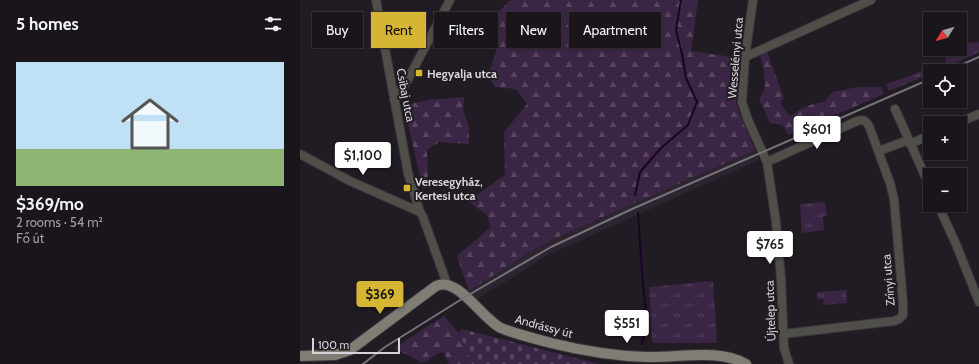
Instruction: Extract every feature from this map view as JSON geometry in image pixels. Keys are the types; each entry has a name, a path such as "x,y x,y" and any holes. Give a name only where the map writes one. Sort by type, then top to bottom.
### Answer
{"main road":[{"name":"Andrássy út","path":"447,284 459,290 489,319 501,328 552,343 607,354 648,357 720,355 738,359 746,364"},
{"path":"300,356 335,355 346,352 384,326 436,286 447,284"}],"street":[{"name":"Csibaj utca","path":"376,0 408,172 420,212 447,284"},
{"path":"394,100 406,83 450,0"},
{"name":"Wesselényi utca","path":"753,0 745,57 742,102 748,120 767,162"},
{"path":"745,57 871,0"},
{"path":"895,109 923,172"},
{"path":"967,119 979,114"},
{"name":"Zrínyi utca","path":"767,162 857,121 862,119 866,120 879,151 894,199 903,315 894,321 783,334"},
{"path":"879,151 923,137"},
{"path":"300,154 350,181 420,212"},
{"name":"Újtelep utca","path":"767,162 776,222 781,278 784,348 789,364"},
{"path":"941,212 956,244 979,302"}],"shaded area":[{"path":"755,150 759,160 546,256 476,300 469,291 538,247 560,236"}],"green space":[{"path":"511,0 698,0 691,51 740,58 736,103 755,150 560,236 538,247 469,291 457,256 491,227 487,215 468,201 505,175 504,132 527,104 516,89 495,87 488,75 496,52 496,48 498,48 498,12"},
{"path":"967,40 976,43 979,42 979,52 953,64 946,64 945,56 967,56"},
{"path":"767,52 784,98 780,103 790,116 813,104 824,102 832,92 858,87 881,87 884,94 789,135 782,125 770,123 759,99 765,89 764,72 760,55"},
{"path":"923,70 923,77 889,91 886,84 916,74"},
{"path":"464,97 463,110 469,127 469,144 439,142 427,150 428,182 422,185 405,111 410,104 428,100"},
{"path":"825,202 827,216 823,216 824,230 802,233 800,204"},
{"path":"713,281 717,343 654,343 652,341 649,287"},
{"path":"846,290 847,303 823,305 824,299 817,299 817,292"},
{"path":"444,316 459,333 472,364 449,364 443,351 423,363 394,348"},
{"path":"462,329 599,364 472,364 459,333"}],"waterway":[{"path":"635,195 640,172 661,148 688,125 697,102 686,78 676,30 681,0"},
{"path":"638,213 647,321 642,344"}],"railway":[{"path":"964,64 979,57"},
{"path":"363,364 385,347 465,297 551,247 632,209 923,82"}],"place":[{"name":"Hegyalja utca","path":"419,73"},
{"name":"Veresegyház, Kertesi utca","path":"407,188"}]}
